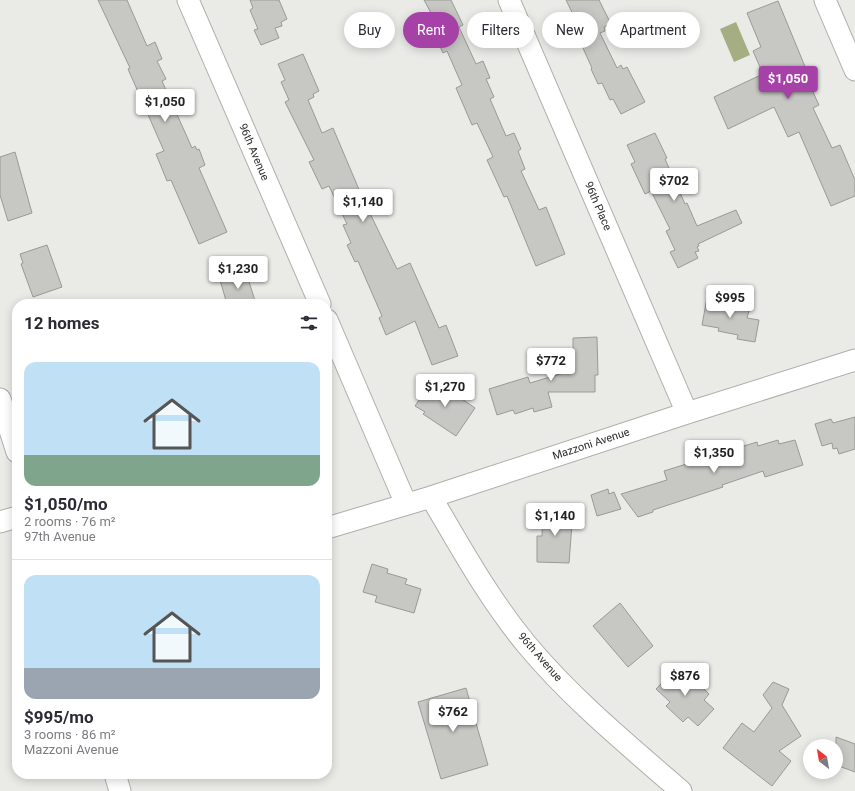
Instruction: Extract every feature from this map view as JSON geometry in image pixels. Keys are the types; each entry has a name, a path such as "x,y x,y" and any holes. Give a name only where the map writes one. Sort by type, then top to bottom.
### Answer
{"street":[{"name":"96th Avenue","path":"188,0 318,299"},
{"name":"96th Place","path":"509,0 687,413"},
{"path":"825,0 855,70"},
{"path":"332,332 406,504"},
{"name":"Mazzoni Avenue","path":"332,526 431,497 687,413 855,360"},
{"path":"0,399 12,436"},
{"name":"96th Avenue","path":"431,497 481,583 527,645 591,711 681,791"},
{"path":"0,522 12,518"}],"shaded area":[{"path":"736,22 750,55 734,62 720,29"}],"building":[{"path":"98,0 127,0 147,46 155,42 162,59 157,61 166,79 162,81 192,148 195,146 197,150 199,149 205,165 199,168 227,232 199,244 171,180 167,181 156,154 164,151 128,69 130,68"},
{"path":"250,0 279,0 287,19 281,22 282,26 275,28 279,38 261,45 254,30 258,29 250,10 253,8"},
{"path":"424,0 451,0 457,12 430,12"},
{"path":"566,0 599,0 606,14 606,26 604,27 605,31 600,33 606,48 617,68 621,65 623,69 627,67 645,102 621,114 613,99 610,100 602,83 598,84 583,48 598,48 598,12 572,12"},
{"path":"778,1 806,69 816,89 812,90 819,105 813,108 832,148 840,145 855,180 855,196 831,206 799,132 788,137 774,107 728,129 714,97 763,74 753,51 761,47 747,13"},
{"path":"459,17 463,25 459,27"},
{"path":"459,27 467,44 467,48 469,48 476,64 483,61 490,78 486,79 494,97 490,99 506,136 514,133 521,149 518,151 525,169 521,171 539,210 546,207 565,254 536,266 507,196 504,197 487,160 493,157 477,123 472,125 456,88 462,85 447,51 443,53 441,48 459,48"},
{"path":"303,54 319,91 313,94 314,97 308,100 322,133 333,128 363,199 397,269 410,263 439,328 446,325 458,356 432,365 415,321 386,335 379,318 382,316 358,261 355,262 347,245 351,243 343,225 347,224 329,186 322,189 309,162 314,160 285,102 289,100 281,82 285,80 278,64"},
{"path":"655,133 667,158 665,159 685,204 687,203 697,226 736,210 742,223 698,244 699,246 697,247 699,251 695,252 698,258 678,268 670,252 675,250 666,231 670,229 651,191 645,194 631,164 635,162 627,145"},
{"path":"15,152 32,213 8,221 0,195 0,157"},
{"path":"47,245 62,287 33,297 21,264 23,263 20,254"},
{"path":"246,272 254,299 226,299 220,280"},
{"path":"707,298 746,305 745,310 749,311 747,318 759,320 755,342 737,339 738,335 718,331 719,328 702,325"},
{"path":"597,337 598,375 595,375 595,392 548,392 552,407 534,412 533,408 515,414 513,410 497,415 489,389 528,377 530,383 567,372 567,351 573,351 573,338"},
{"path":"433,379 475,408 456,436 423,414 425,412 415,406"},
{"path":"855,417 855,449 839,454 837,448 833,449 832,443 822,446 815,424 831,419 833,423"},
{"path":"778,440 779,444 795,440 803,465 765,477 763,471 722,485 723,487 653,510 653,512 638,517 621,494 667,480 664,471 757,442 758,446"},
{"path":"608,489 609,494 614,492 621,509 597,516 591,495"},
{"path":"543,510 573,511 569,563 537,562 537,536 542,536"},
{"path":"372,564 388,569 387,573 407,579 405,584 421,589 414,613 375,602 377,596 363,592"},
{"path":"620,603 653,646 628,667 593,626"},
{"path":"679,665 709,694 704,700 714,709 698,726 688,717 683,722 666,706 670,702 656,689"},
{"path":"773,682 789,689 782,705 801,736 779,751 791,761 772,786 723,748 742,723 754,732 772,708 763,695"},
{"path":"466,688 488,765 441,779 418,702"},
{"path":"843,740 855,744 855,772 843,768"}]}
